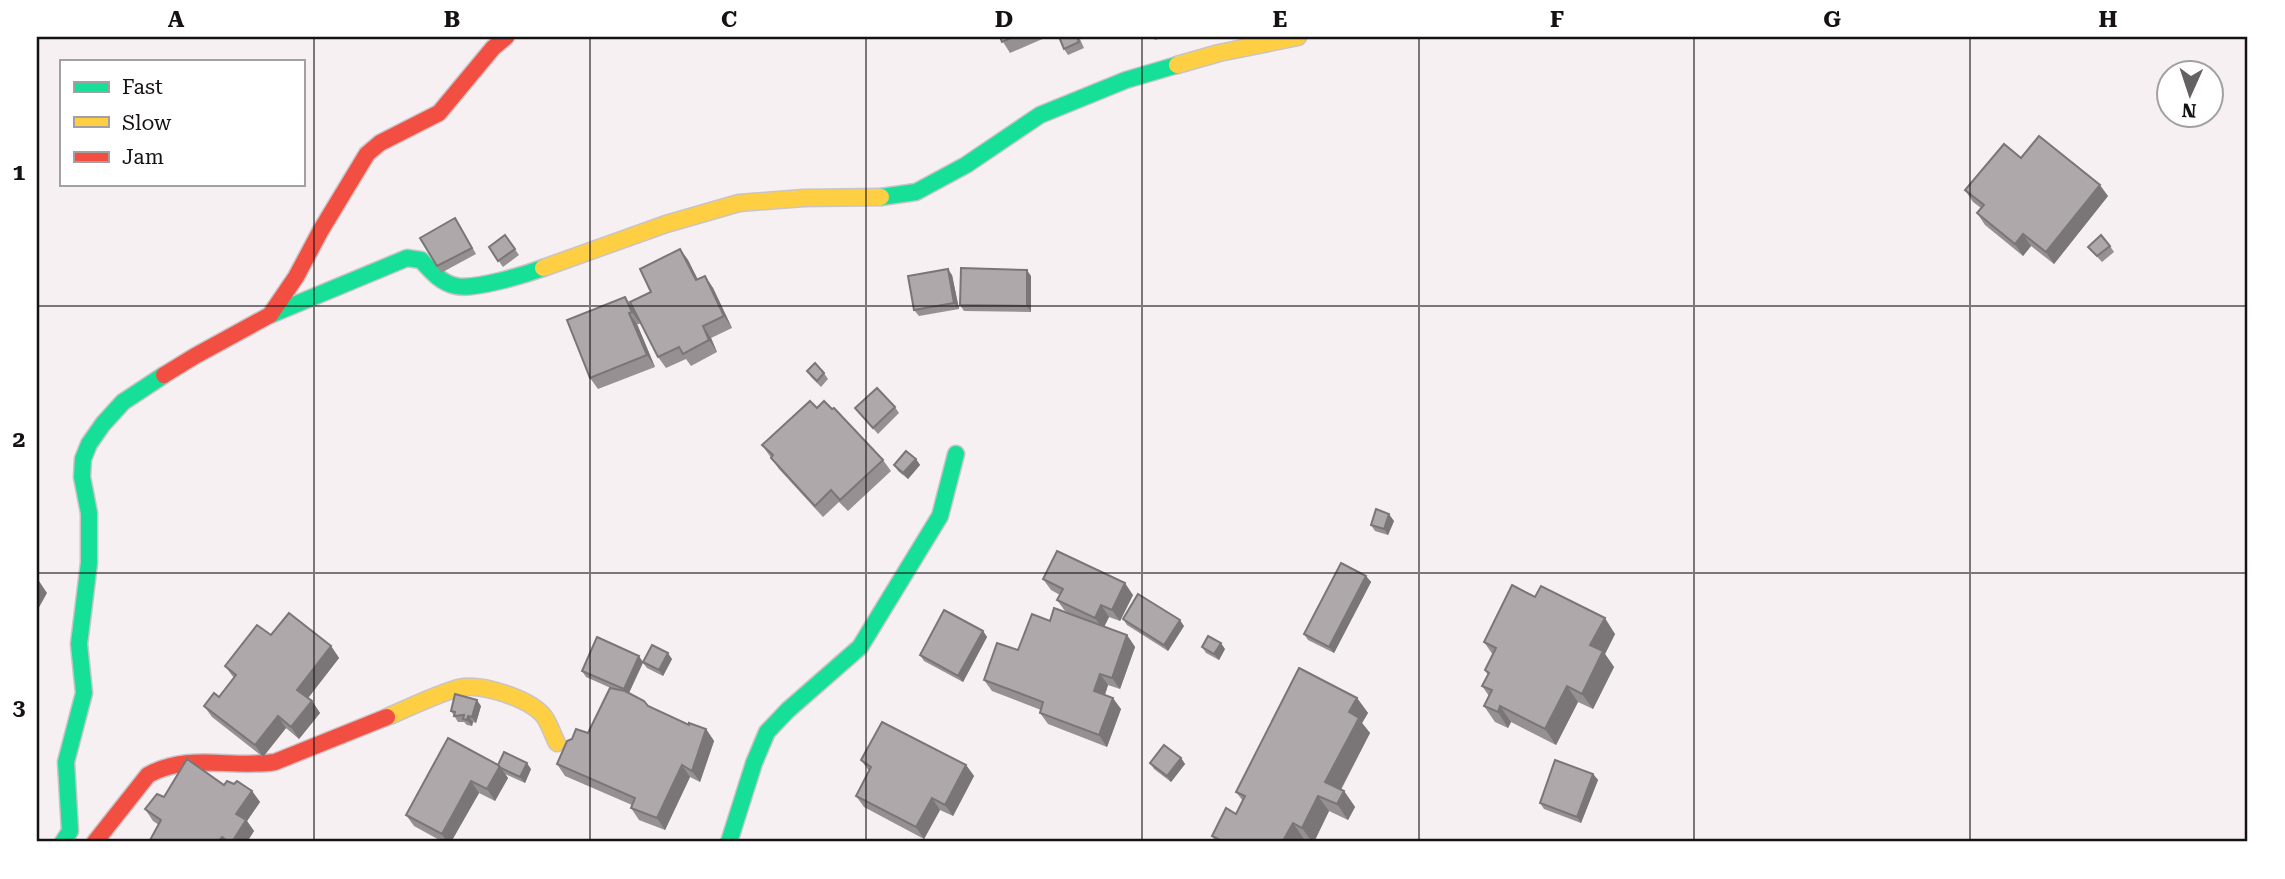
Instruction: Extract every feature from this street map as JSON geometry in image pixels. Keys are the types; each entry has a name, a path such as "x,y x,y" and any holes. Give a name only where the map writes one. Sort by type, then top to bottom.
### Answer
{"street":[{"path":"270,315 296,277 367,155 380,143 439,113 493,48 506,37"},
{"path":"63,842 70,831 66,762 84,693 79,644 89,563 89,513 82,477 83,459 89,444 103,424 123,402 195,355 270,315 407,258 421,260 433,275 453,286 468,287 532,272 666,224 739,204 804,198 873,198 916,192 966,165 1040,115 1126,80 1219,53 1298,37"},
{"path":"729,842 754,763 767,732 860,647 940,516 956,454"},
{"path":"95,842 148,775 159,766 178,762 275,762 462,687 491,690 519,700 542,714 557,743"}],"building":[{"path":"1000,37 1013,37 1002,42"},
{"path":"1059,37 1077,37 1079,42 1064,49"},
{"path":"2039,136 2100,185 2046,252 2023,234 2015,244 1977,213 1984,205 1965,190 2004,144 2021,158"},
{"path":"455,218 472,248 437,266 420,238"},
{"path":"505,235 515,249 498,261 489,247"},
{"path":"2101,235 2110,246 2097,256 2088,247"},
{"path":"680,249 696,280 705,276 724,316 703,326 709,340 683,354 679,347 658,357 630,302 651,292 640,269"},
{"path":"961,268 1027,270 1027,306 960,305"},
{"path":"948,269 954,303 914,310 908,276"},
{"path":"625,297 647,355 590,378 567,320"},
{"path":"815,363 824,373 817,381 807,371"},
{"path":"877,388 895,407 873,428 855,408"},
{"path":"810,401 817,408 824,401 834,408 883,460 840,500 831,490 815,506 762,445"},
{"path":"906,451 916,459 903,473 894,465"},
{"path":"1376,509 1389,514 1384,529 1371,525"},
{"path":"1057,551 1125,583 1112,610 1101,605 1095,618 1057,600 1063,589 1043,579"},
{"path":"1341,563 1366,576 1329,647 1304,634"},
{"path":"1512,585 1535,597 1541,586 1605,618 1590,645 1603,651 1582,694 1567,686 1545,729 1500,706 1498,712 1484,706 1492,690 1482,686 1489,673 1485,670 1496,648 1484,642"},
{"path":"1138,594 1180,620 1164,645 1123,619"},
{"path":"1054,608 1127,635 1112,678 1100,674 1094,691 1113,698 1099,735 1040,713 1043,702 984,680 997,643 1018,650 1032,614 1050,621"},
{"path":"944,610 983,631 958,676 920,655"},
{"path":"289,613 331,646 297,690 312,701 291,727 278,716 255,745 204,706 214,693 219,697 236,675 225,666 257,625 271,635"},
{"path":"1208,636 1221,643 1214,654 1202,647"},
{"path":"597,637 639,656 624,689 582,671"},
{"path":"652,645 668,653 659,670 643,662"},
{"path":"1299,668 1357,698 1349,712 1359,718 1325,782 1344,791 1337,804 1318,796 1302,828 1293,823 1284,839 1291,842 1224,842 1212,836 1226,808 1236,814 1245,796 1236,792"},
{"path":"610,688 625,691 648,706 689,725 706,729 692,771 682,765 657,818 631,808 635,798 557,764 567,741 572,739 576,729 588,733"},
{"path":"455,694 477,700 472,717 468,716 467,720 463,719 464,715 454,716 455,712 451,711"},
{"path":"882,722 966,765 945,805 932,798 916,827 856,796 871,767 861,760"},
{"path":"448,738 500,766 487,789 471,781 442,834 406,815"},
{"path":"1164,745 1181,758 1167,776 1150,763"},
{"path":"504,752 527,763 520,777 498,765"},
{"path":"187,759 224,785 227,781 234,784 237,781 252,791 236,814 246,820 232,842 222,837 218,842 149,842 161,820 145,809 157,794 164,797"},
{"path":"1555,760 1593,774 1577,817 1540,803"}],"traffic: fast":[{"path":"881,197 916,192 966,165 1040,115 1126,80 1177,65"},
{"path":"270,315 407,258 421,260 441,279 464,287 499,281 543,268"},
{"path":"63,842 70,831 66,762 84,693 79,644 89,563 89,513 82,477 83,459 89,444 103,424 123,402 164,375"},
{"path":"729,842 754,763 767,732 860,647 940,516 956,454"}],"traffic: slow":[{"path":"1177,65 1219,53 1298,37"},
{"path":"543,268 666,224 739,203 804,198 881,197"},
{"path":"387,717 437,695 464,687 483,688 516,698 535,708 547,720 557,743"}],"traffic: jam":[{"path":"164,375 270,315 296,277 367,154 380,143 439,113 493,48 506,37"},
{"path":"95,842 148,775 163,768 195,763 275,762 387,717"}]}
